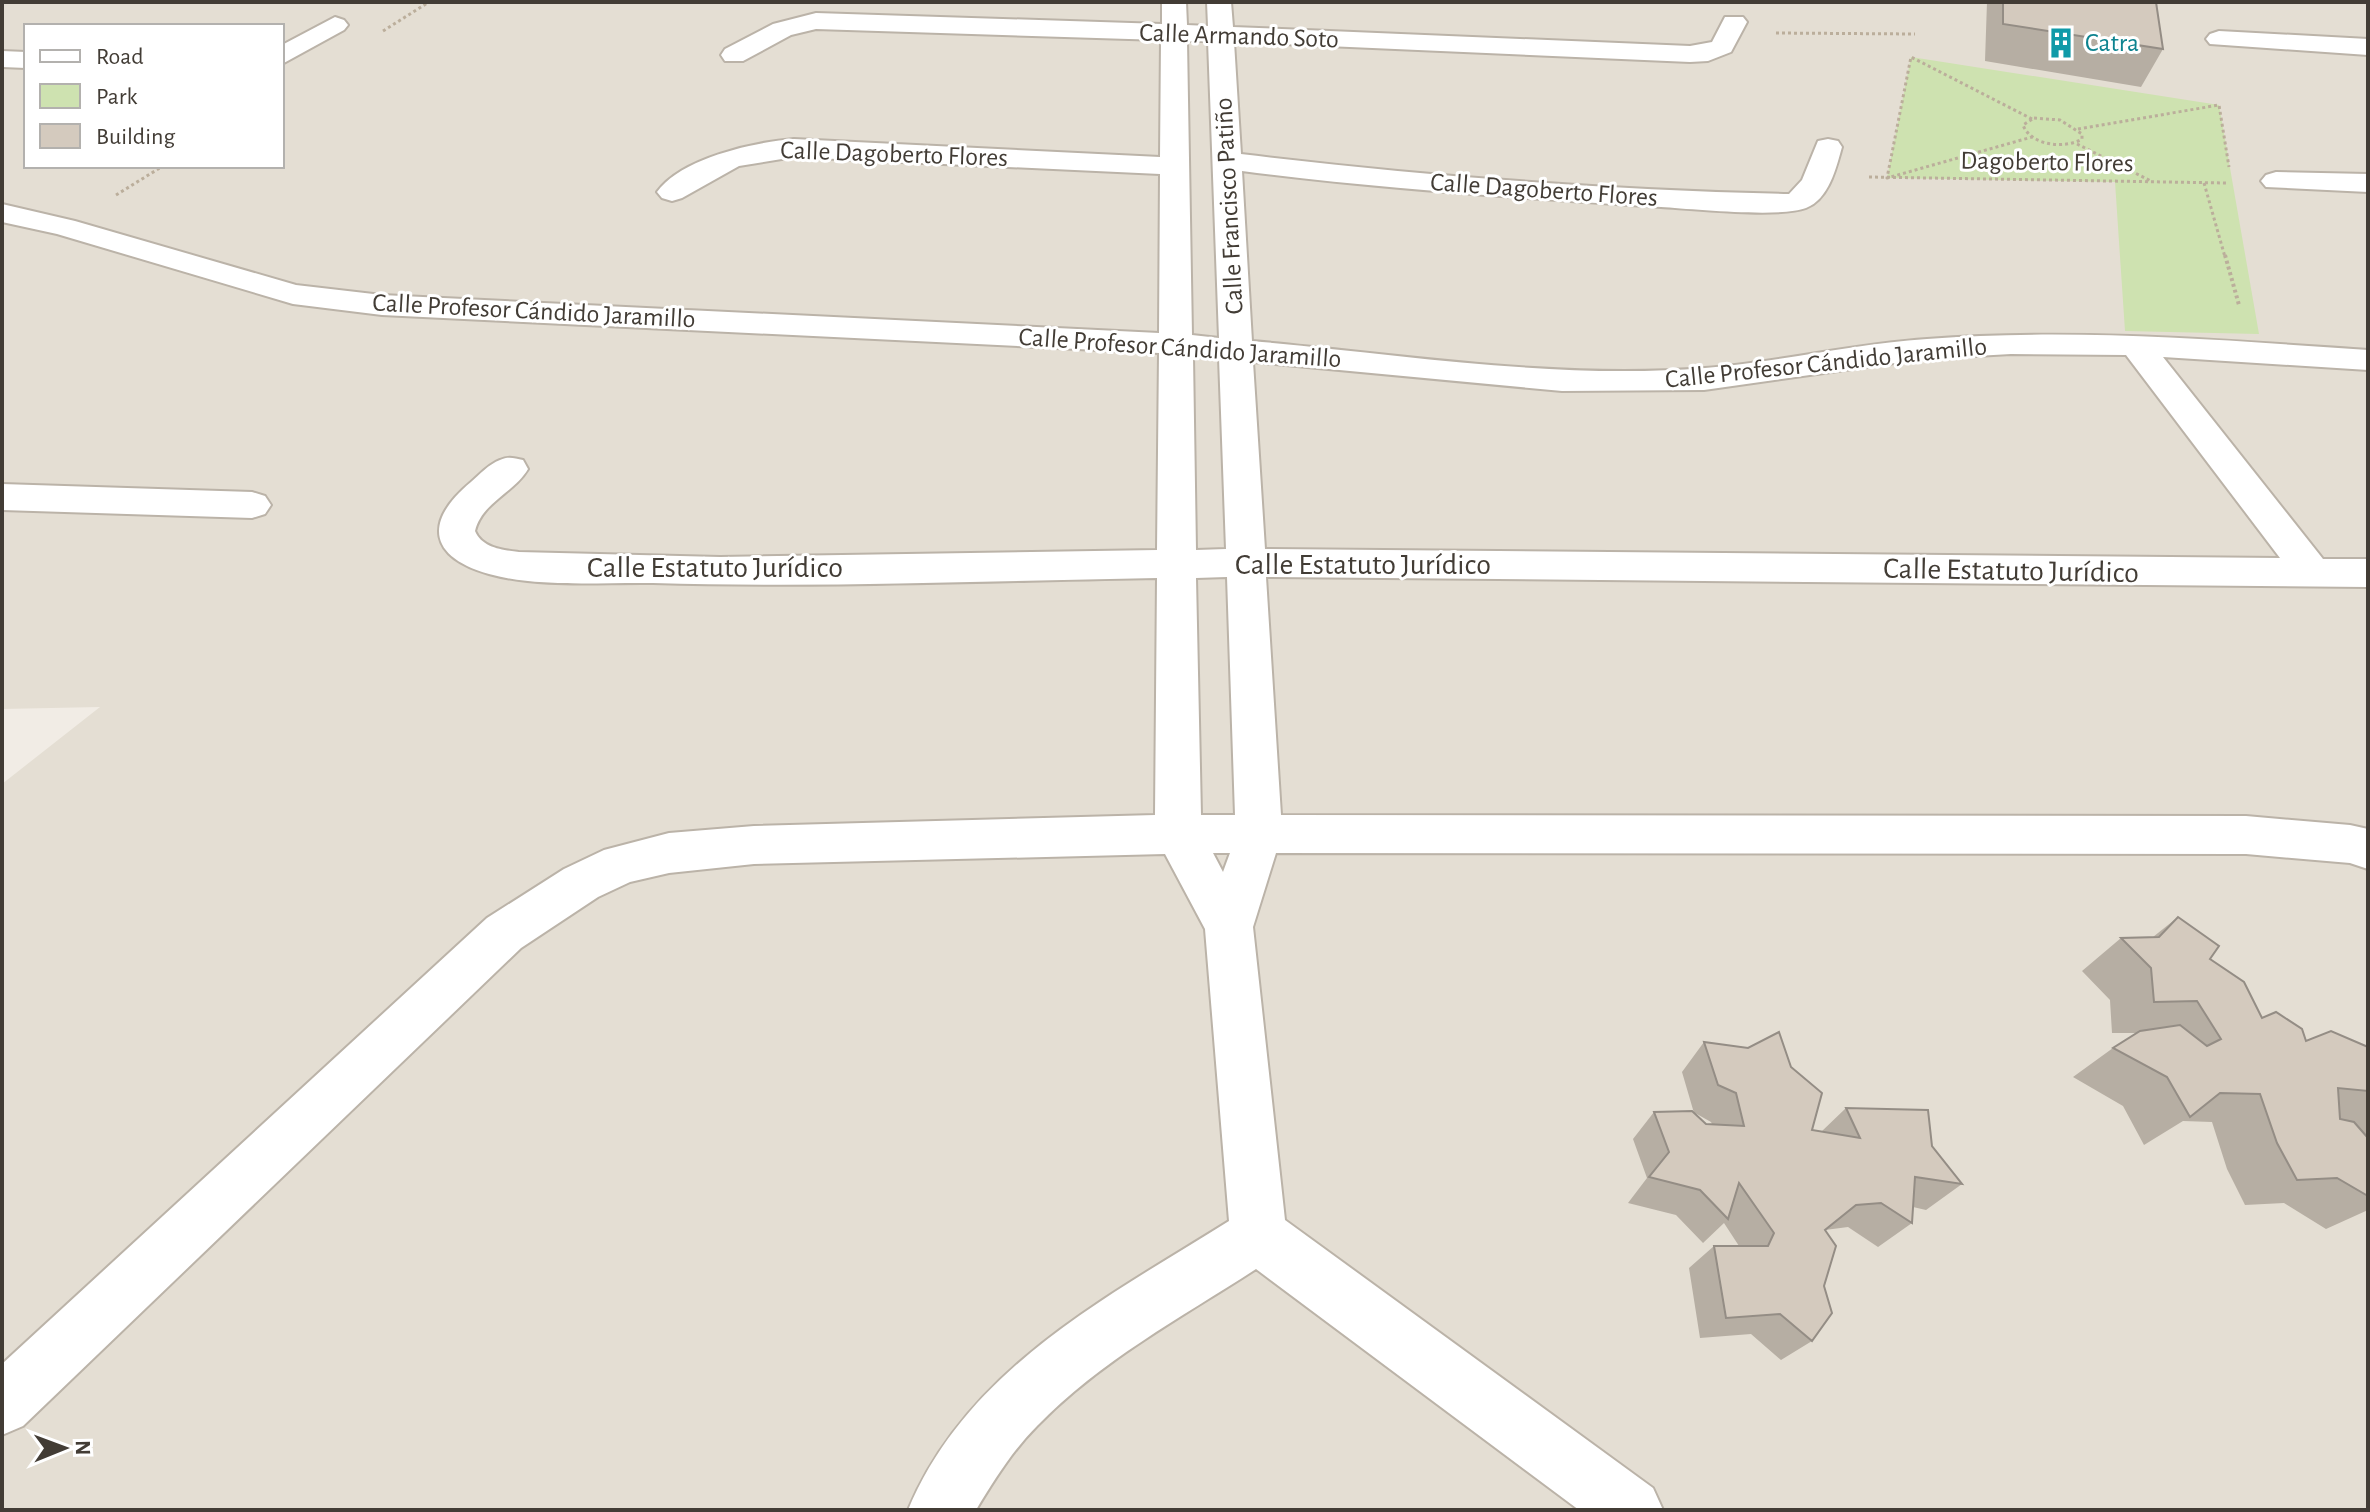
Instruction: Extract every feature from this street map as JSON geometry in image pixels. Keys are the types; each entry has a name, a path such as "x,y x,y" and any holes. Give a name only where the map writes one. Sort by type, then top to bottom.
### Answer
{"street":[{"name":"Calle Francisco Patiño","path":"1174,18 1178,834"},
{"name":"Calle Armando Soto","path":"734,55 782,29 816,21 1220,18 1690,54 1717,50 1733,27"},
{"name":"Calle Francisco Patiño","path":"1220,18 1259,834"},
{"path":"284,55 335,25"},
{"path":"2219,39 2368,47"},
{"path":"2,59 24,60"},
{"name":"Calle Dagoberto Flores","path":"1227,161 1383,180 1771,203 1802,201 1818,176 1828,147"},
{"name":"Calle Dagoberto Flores","path":"672,192 719,162 745,152 772,149 1175,166"},
{"path":"2276,181 2368,183"},
{"name":"Calle Profesor Cándido Jaramillo","path":"2,213 64,227 293,294 382,305 1175,344 1562,380 1704,379 1923,349 2011,344 2136,345 2368,360"},
{"path":"2136,345 2313,574"},
{"name":"Calle Estatuto Jurídico","path":"510,469 458,521 458,535 467,551 488,562 519,566 720,571 1246,563 2368,573"},
{"path":"2,497 252,505"},
{"path":"1178,834 1229,927"},
{"path":"2,1405 504,933 581,883 621,864 669,853 754,845 1178,834 2246,835 2350,844 2368,849"},
{"path":"1259,834 1229,927 1258,1235 1631,1510"},
{"path":"940,1510 973,1456 1025,1395 1097,1337 1258,1235"}],"path":[{"path":"1733,27 1915,34"},
{"path":"2032,137 1887,178 1911,57 2032,119 2054,119 2078,129 2219,105 2232,183"},
{"path":"2032,119 2023,125 2032,137 2055,145 2077,144 2153,182"},
{"path":"2077,144 2082,139 2078,129"},
{"name":"Dagoberto Flores","path":"1818,176 2204,183 2276,181"},
{"path":"2204,183 2253,354"}],"shaded area":[{"path":"2,2 2368,2 2368,1510 2,1510 2,784 100,707 2,709"}],"green space":[{"path":"1911,57 2219,105 2259,334 2125,331 2115,182 1887,178"}],"building":[{"path":"2003,2 2156,2 2163,49 2003,24"},
{"path":"2178,917 2219,946 2210,959 2244,982 2262,1018 2276,1012 2302,1029 2306,1041 2331,1031 2368,1047 2368,1091 2338,1088 2340,1119 2354,1122 2368,1138 2368,1196 2337,1178 2297,1180 2277,1143 2260,1094 2220,1093 2190,1117 2167,1077 2113,1048 2140,1031 2180,1025 2207,1046 2221,1039 2197,1001 2154,1002 2151,968 2121,938 2159,937"},
{"path":"1779,1032 1791,1067 1822,1093 1812,1130 1860,1138 1846,1108 1928,1110 1932,1146 1962,1184 1915,1177 1912,1223 1881,1203 1856,1205 1825,1230 1836,1246 1824,1286 1832,1313 1812,1341 1780,1314 1726,1318 1714,1246 1768,1246 1774,1233 1739,1183 1728,1219 1700,1190 1649,1177 1669,1152 1654,1112 1692,1111 1706,1124 1744,1126 1736,1093 1718,1085 1704,1042 1748,1048"}],"place":[{"name":"Catra","path":"2061,43"}]}
